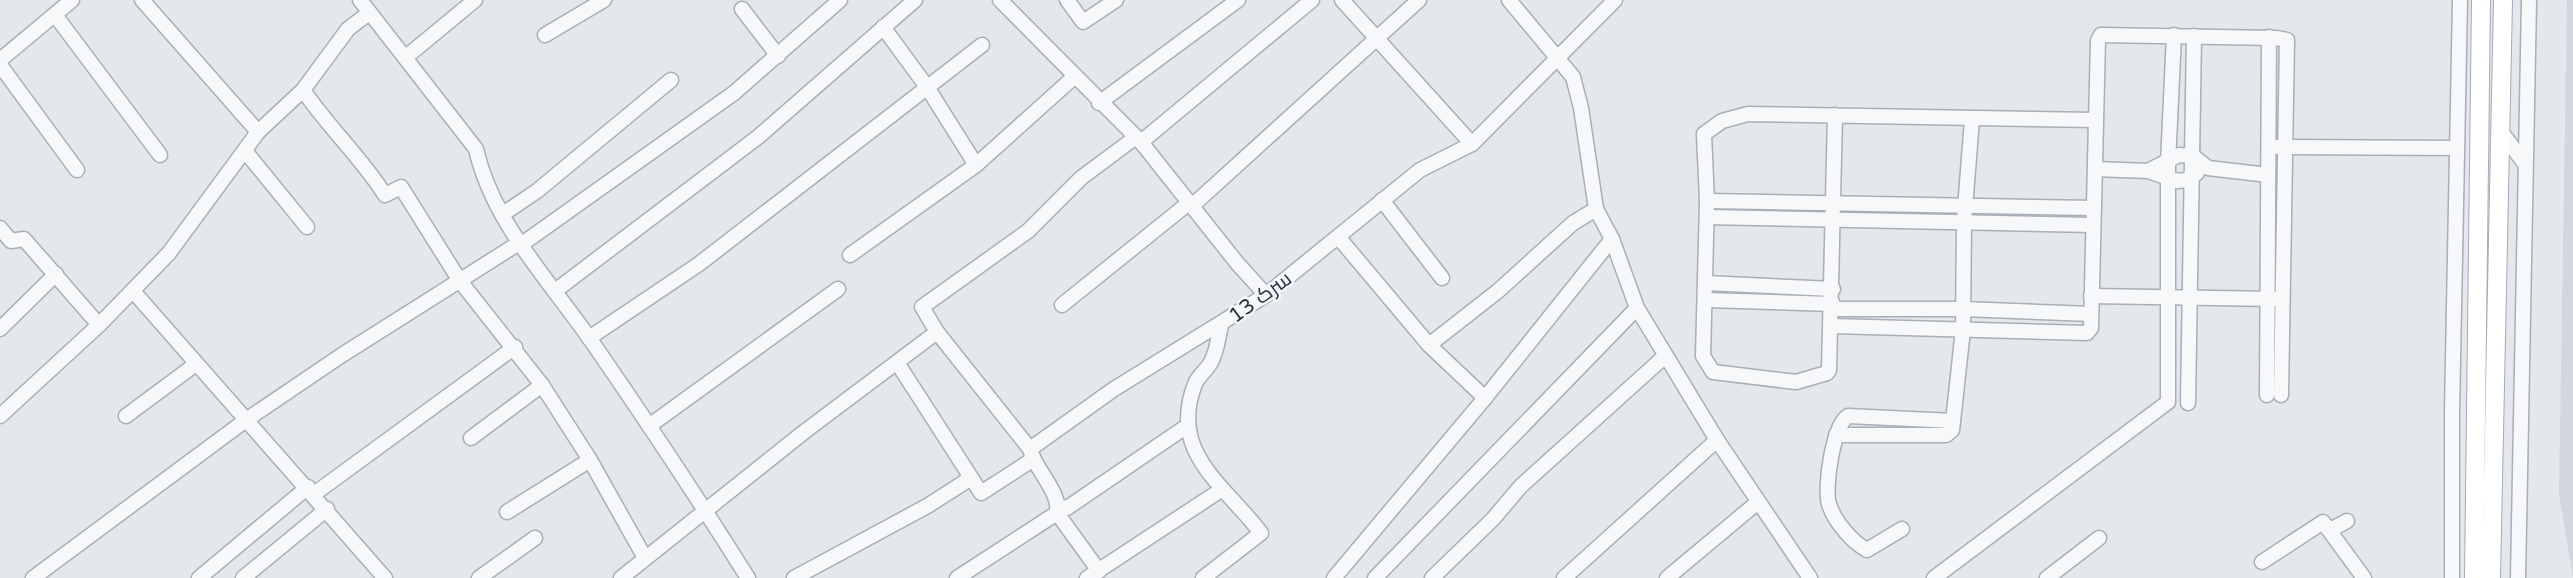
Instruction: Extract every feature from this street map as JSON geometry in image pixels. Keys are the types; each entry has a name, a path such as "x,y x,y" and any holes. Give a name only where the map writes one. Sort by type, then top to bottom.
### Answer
{"main road":[{"path":"2491,578 2503,0"},
{"path":"2474,578 2481,1"}],"street":[{"path":"0,60 72,0"},
{"path":"142,0 258,132"},
{"path":"360,0 476,149 482,177 521,244 649,426 748,578"},
{"path":"406,57 475,0"},
{"path":"545,35 604,0"},
{"path":"33,578 246,420 521,244 734,93 840,0"},
{"path":"555,291 758,137 915,0"},
{"path":"1067,0 1083,22 1116,0"},
{"path":"1099,103 1238,0"},
{"path":"1221,490 1093,574 1031,455 937,332 922,307 1028,231 1081,178 1139,139 1312,0"},
{"path":"1342,0 1472,144"},
{"path":"1062,305 1192,204 1419,0"},
{"path":"1509,0 1573,77 1596,209 1612,239 1637,308 1664,357 1805,576"},
{"name":"سرک 13","path":"971,478 981,493 1114,389 1221,326 1266,295 1420,170 1472,144 1615,0"},
{"path":"2518,578 2529,0"},
{"path":"2452,578 2460,1 2481,1"},
{"path":"1010,3 1074,77 1139,139 1237,263 1266,295"},
{"path":"742,9 778,56"},
{"path":"0,416 99,325 169,253 258,132 303,90 348,29 369,13"},
{"path":"55,15 160,155"},
{"path":"883,27 927,87 976,165"},
{"path":"1832,326 2087,333 2091,328 2095,120 2098,40 2101,35 2269,37 2287,40 2283,300 2274,396 2267,299 2269,37"},
{"path":"1934,578 2166,405 2174,35"},
{"path":"2188,403 2194,36"},
{"path":"589,338 699,264 982,45"},
{"path":"0,65 78,170"},
{"path":"850,255 976,165 1074,77"},
{"path":"503,214 537,191 671,79"},
{"path":"303,90 324,121 349,148 385,195 401,187 460,281 515,347 542,386 590,460 645,558"},
{"path":"1835,115 1833,300 1827,373 1796,382 1713,372 1703,356 1707,217 1704,134 1723,121 1748,114 1835,115 1972,119 2095,120"},
{"path":"1902,529 1867,550 1857,544 1835,516 1828,503 1836,435 1946,435 1952,430 1963,330 1964,221 1972,119"},
{"path":"2500,130 2525,164"},
{"path":"2269,146 2457,148"},
{"path":"245,150 307,227"},
{"path":"2169,171 2179,155 2193,156 2208,168"},
{"path":"2095,169 2169,171 2186,180 2208,168 2268,175"},
{"path":"1382,200 1442,278"},
{"path":"1707,201 1965,203 2094,208"},
{"path":"1429,345 1498,291 1573,223 1596,209"},
{"path":"1707,217 2093,225"},
{"path":"0,228 11,241 24,239 99,325"},
{"path":"1339,238 1429,345 1485,398"},
{"path":"1334,578 1485,398 1612,239"},
{"path":"2455,249 2476,250"},
{"path":"0,329 57,274"},
{"path":"1706,283 1833,300 2091,314"},
{"path":"649,426 838,289"},
{"path":"133,291 311,490 385,578"},
{"path":"2091,296 2283,300"},
{"path":"1706,300 1833,300"},
{"path":"1375,578 1637,308"},
{"path":"1203,578 1261,533 1221,490 1197,456 1187,426 1196,382 1212,361 1221,326"},
{"path":"621,578 705,509 898,365 937,332"},
{"path":"199,578 311,490 515,347"},
{"path":"1432,578 1493,519 1521,486 1664,357"},
{"path":"126,416 196,364"},
{"path":"794,578 929,505 971,478 898,365"},
{"path":"471,438 542,386"},
{"path":"957,578 1058,510 1067,508 1187,426"},
{"path":"1564,578 1717,440"},
{"path":"507,512 590,460"},
{"path":"1667,578 1758,502"},
{"path":"243,578 327,509"},
{"path":"2330,530 2347,521"},
{"path":"2262,562 2325,522 2358,576"},
{"path":"480,578 535,538"},
{"path":"2047,578 2099,538"}],"shaded area":[{"path":"2567,0 2573,0 2573,578 2559,494"}]}
